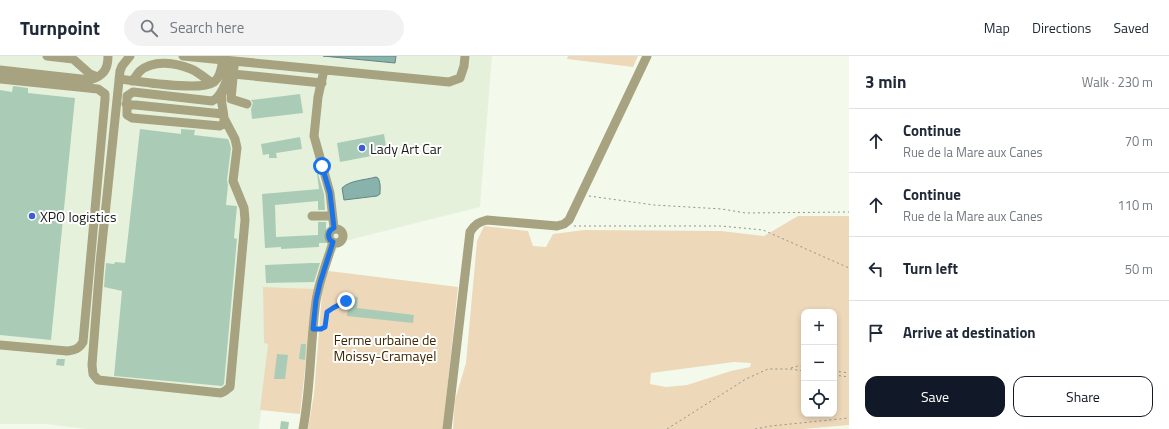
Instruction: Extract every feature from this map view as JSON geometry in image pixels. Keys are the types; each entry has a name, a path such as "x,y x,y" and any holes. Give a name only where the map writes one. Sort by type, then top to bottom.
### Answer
{"street":[{"path":"46,56 73,59 90,74 97,78"},
{"path":"0,70 90,80 97,78 107,69 108,56"},
{"path":"130,56 122,66 119,80 100,263 92,365 93,374 98,380 221,393 225,392 230,387 245,220 244,208 233,181 237,148 235,139 224,116"},
{"path":"183,56 449,82 460,78 464,66 465,56"},
{"path":"447,429 470,232 474,226 487,220 557,226 564,224 569,220 647,56"},
{"path":"119,80 192,86 212,83 217,79 228,60"},
{"path":"228,60 233,77 231,99 247,104"},
{"path":"228,60 227,80 215,100 133,92 127,96 127,114 132,118 218,127 224,123 221,95 225,86 233,77"},
{"path":"132,81 140,71 148,66 164,63 192,69 212,83"},
{"path":"303,429 309,382 316,300 333,242 339,242 343,237 341,231 334,228 330,193 314,136 318,97 324,70"},
{"path":"233,77 322,83"},
{"path":"0,79 98,88 105,94 105,99 83,342 74,350 67,351 0,345"},
{"path":"126,104 224,116"},
{"path":"312,216 332,216"}],"path":[{"path":"581,195 654,205 722,209 746,213 849,212"},
{"path":"571,226 721,226 762,230 849,268"},
{"path":"313,329 321,329 325,327 327,312 333,308 346,301 355,302"},
{"path":"790,369 801,366"},
{"path":"667,429 754,375 768,369 801,371"},
{"path":"837,371 849,373"},
{"path":"837,375 849,377"},
{"path":"755,429 785,424 849,418"}],"shaded area":[{"path":"0,56 492,56 480,207 341,242 314,289 268,344 259,429 87,429 44,424 0,424"}],"green space":[{"path":"568,56 638,56 633,67 567,59"},
{"path":"798,216 849,216 849,425 803,429 453,429 455,400 466,363 477,241 484,226 528,231 533,246 546,247 553,234 584,230 721,231 764,236","holes":["734,362 751,363 750,367 731,371 687,385 666,387 650,384 651,373"]},
{"name":"Ferme urbaine de Moissy-Cramayel","path":"329,271 458,287 443,429 308,429 314,394 323,281"},
{"path":"263,287 314,289 300,414 260,410 268,344 264,343"}],"water":[{"path":"323,56 396,56 395,63"},
{"path":"376,177 380,182 380,194 377,196 344,200 342,188 345,185"}],"building":[{"name":"XPO logistics","path":"13,86 28,88 28,93 75,98 51,340 0,335 0,90 12,92"},
{"path":"300,94 303,113 252,119 251,109 253,103 251,100"},
{"path":"140,129 181,134 181,129 195,130 194,135 228,139 229,141 231,148 226,205 237,206 234,238 237,239 224,384 222,386 114,376 122,291 104,287 106,263 125,263"},
{"path":"384,134 387,153 340,162 337,143"},
{"path":"300,137 302,149 276,153 277,158 269,158 269,154 263,155 261,144"},
{"path":"317,174 324,194 325,210 318,210 318,201 275,205 276,237 318,235 318,222 326,222 326,243 319,243 319,247 281,249 281,247 265,248 262,194 319,189"},
{"path":"320,263 314,282 266,283 265,265"},
{"path":"349,296 358,297 357,308 414,315 413,323 347,316"},
{"path":"301,344 306,344 305,360 299,359"},
{"path":"277,354 288,355 285,379 274,379"},
{"path":"57,359 65,359 64,366 56,365"},
{"path":"281,421 289,422 288,429 280,429"}],"place":[{"name":"Lady Art Car","path":"362,148"},
{"name":"XPO logistics","path":"32,216"}],"route":[{"path":"322,166 330,193 334,228 329,232 328,236 333,242 316,300 313,329 321,329 325,327 327,312 346,301"}]}
